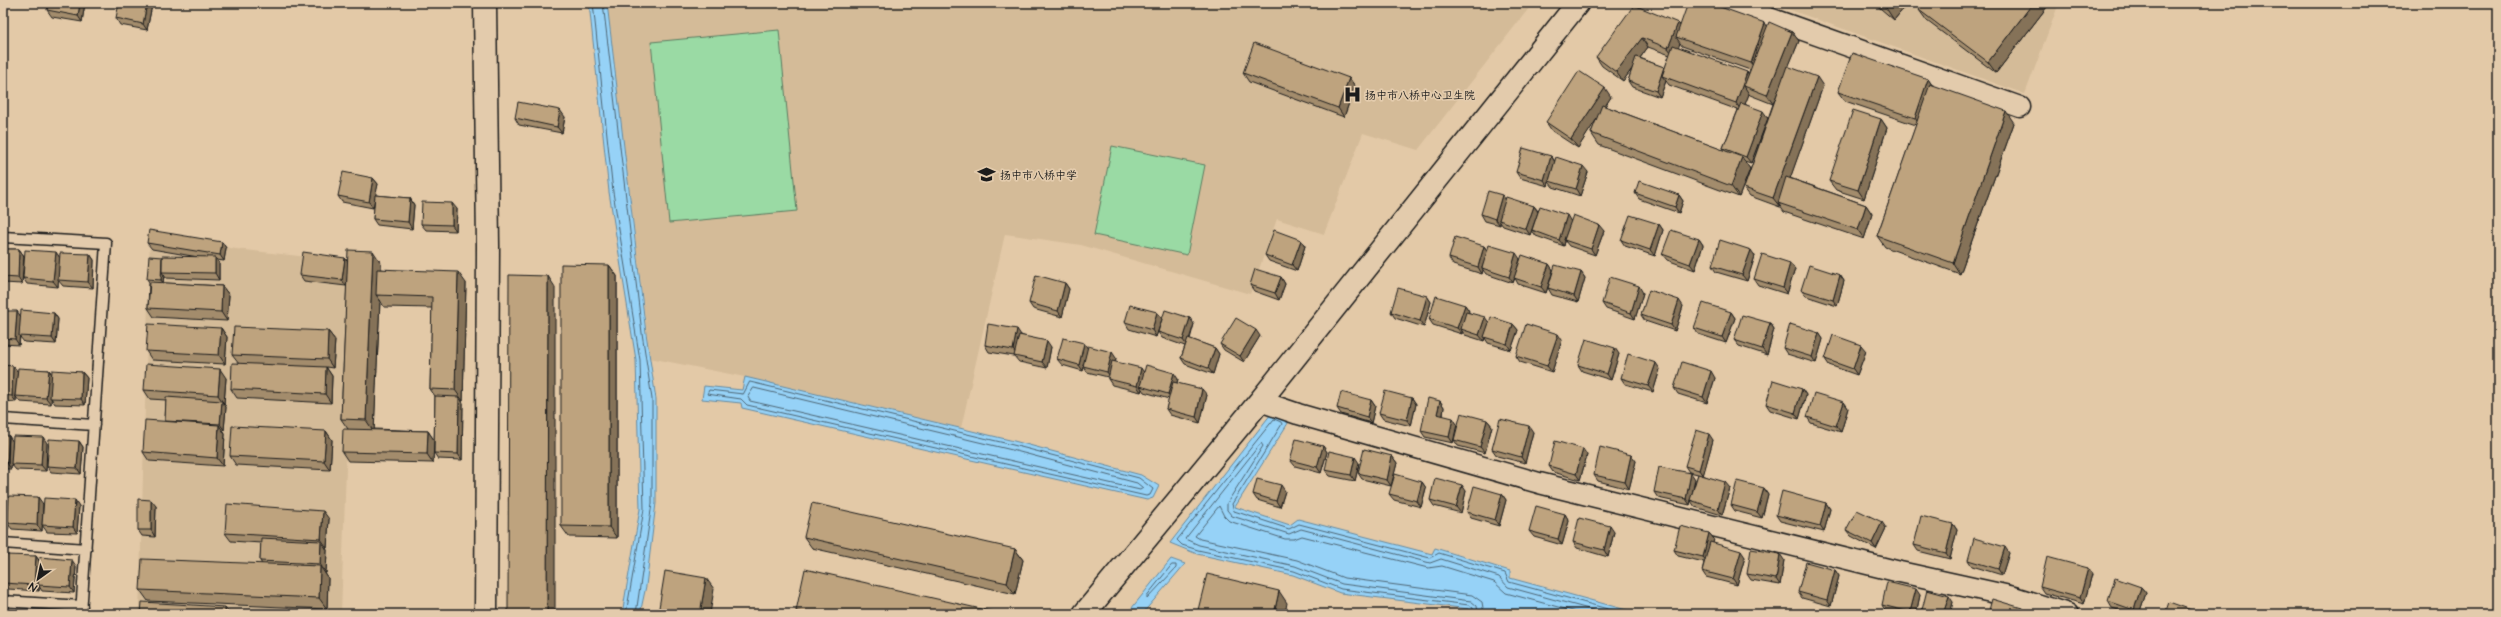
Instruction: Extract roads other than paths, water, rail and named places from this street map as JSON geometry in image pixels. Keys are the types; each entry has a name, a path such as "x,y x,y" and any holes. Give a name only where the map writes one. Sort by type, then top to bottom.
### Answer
{"street":[{"path":"485,3 488,246 486,614"},
{"path":"1084,614 1260,401 1578,3"},
{"path":"1727,3 2020,107"},
{"path":"1260,401 1298,414 1540,483 1900,572 2014,597 2068,614"}],"lane":[{"path":"3,237 106,243 82,610 3,601"},
{"path":"3,419 94,425"},
{"path":"3,543 86,548"}],"water":[{"path":"589,3 607,3 646,333 656,399 656,503 646,586 640,614 622,614 640,509 636,360 609,192"},
{"path":"745,377 1014,441 1141,475 1159,486 1153,498 1147,500 742,408 741,403 702,399 704,386 742,390"},
{"path":"1271,414 1290,420 1235,507 1290,525 1298,519 1432,554 1435,548 1510,571 1510,578 1641,614 1469,614 1469,609 1340,593 1293,575 1197,554 1170,543"},
{"path":"1171,559 1185,564 1142,614 1127,614"}],"place":[{"name":"扬中市八桥中心卫生院","path":"1352,95"},
{"name":"扬中市八桥中学","path":"987,175"}]}
